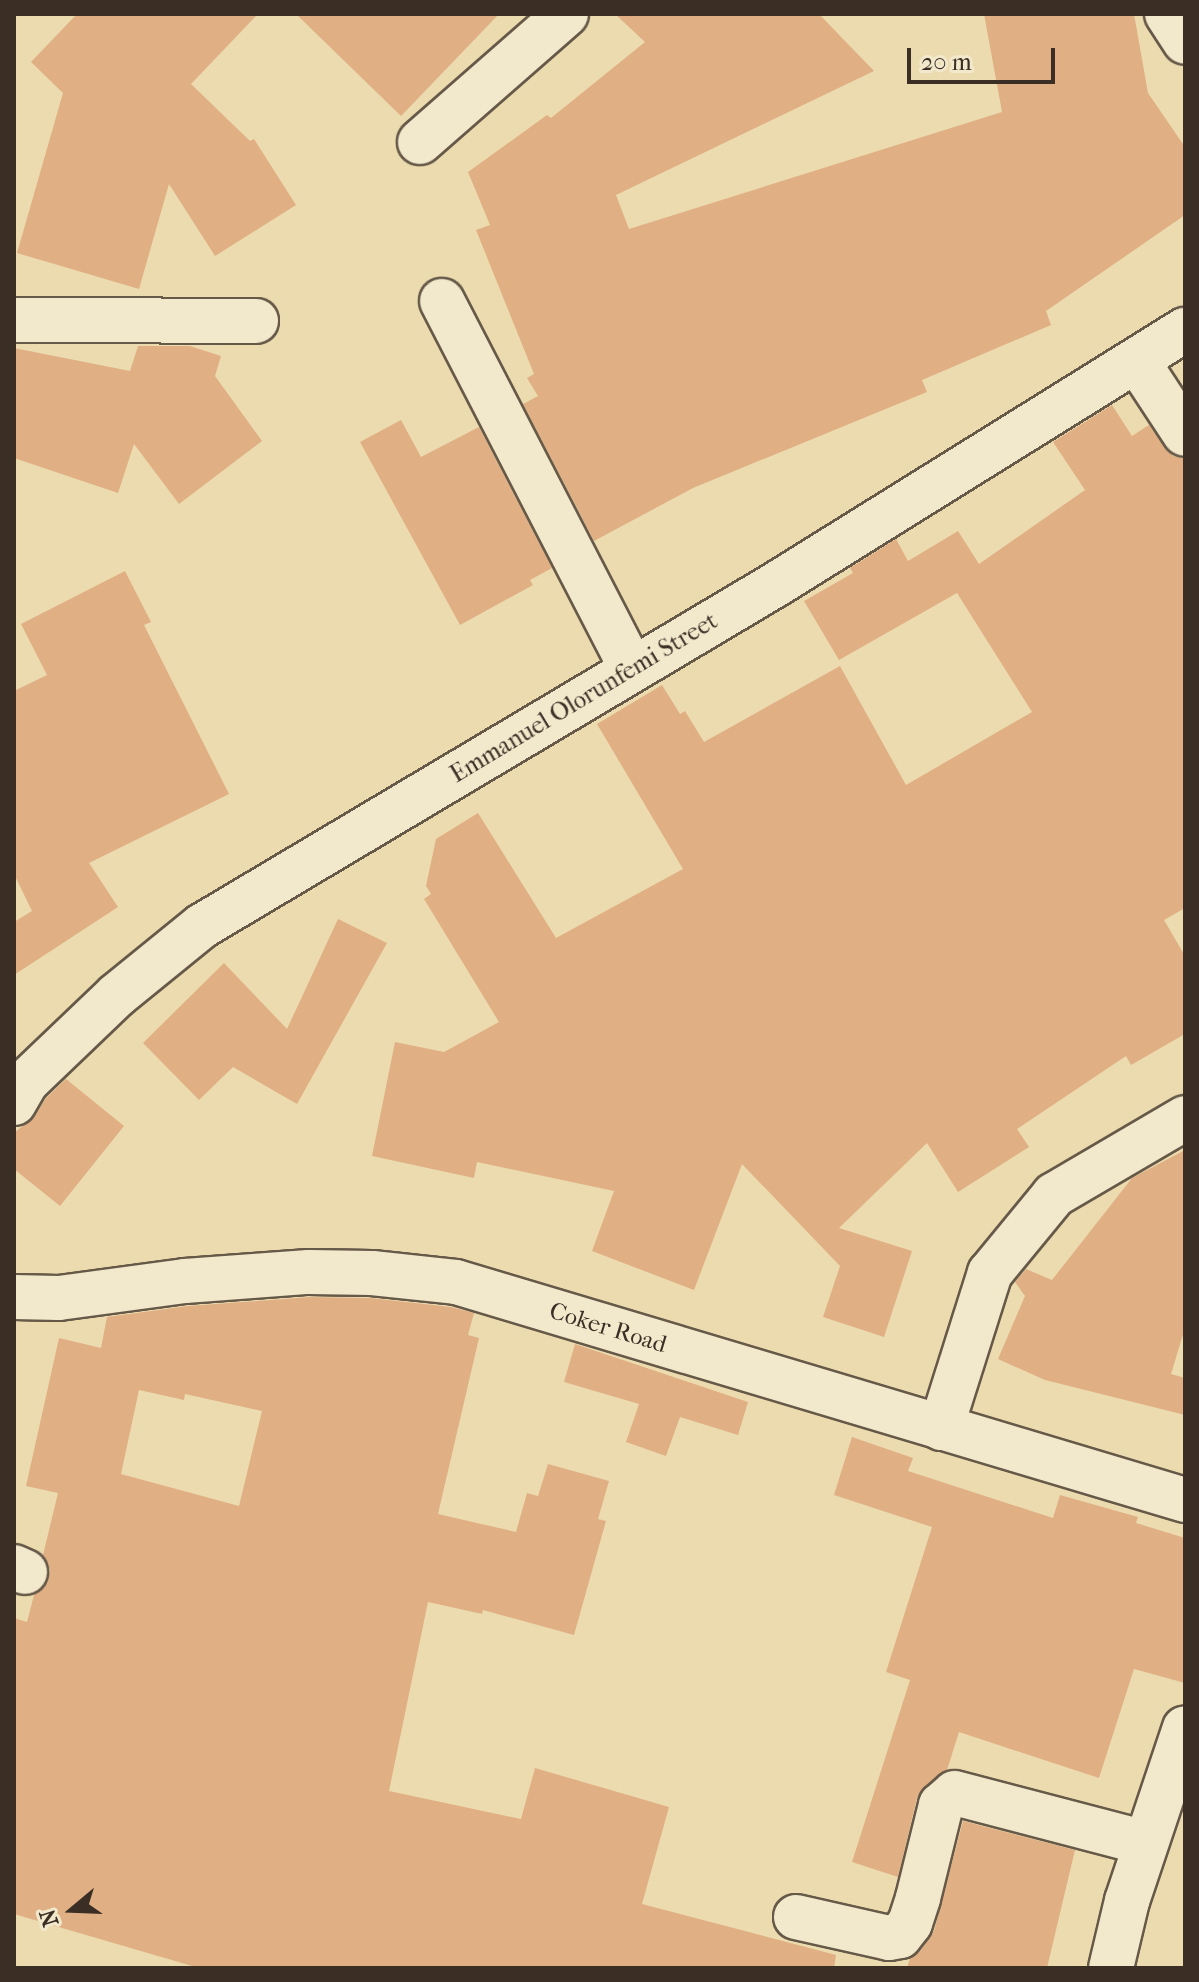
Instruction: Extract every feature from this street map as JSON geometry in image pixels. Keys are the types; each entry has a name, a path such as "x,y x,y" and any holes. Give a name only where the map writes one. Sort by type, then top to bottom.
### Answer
{"street":[{"path":"420,142 566,14"},
{"path":"1167,14 1185,42"},
{"path":"442,301 632,669"},
{"path":"14,320 256,321"},
{"name":"Emmanuel Olorunfemi Street","path":"14,1103 26,1082 117,995 202,926 632,669 1185,330"},
{"path":"1137,361 1185,434"},
{"path":"941,1428 990,1273 1054,1195 1185,1118"},
{"name":"Coker Road","path":"14,1297 59,1298 185,1281 309,1272 372,1273 456,1282 1185,1500"},
{"path":"1111,1968 1145,1843 1185,1728"},
{"path":"796,1917 889,1938 900,1936 910,1923 918,1898 941,1805 955,1793 974,1795 1145,1843"}],"building":[{"path":"77,14 258,14 191,84 250,141 254,139 296,205 215,256 169,184 139,289 17,253 63,93 31,62"},
{"path":"296,14 499,14 401,116"},
{"path":"615,14 819,14 874,71 616,195 629,229 1002,112 984,14 1134,14 1148,93 1185,147 1185,215 1046,311 1051,325 922,380 927,392 693,488 594,541 523,404 538,396 527,378 534,374 476,230 490,225 468,172 547,115 551,118 645,42"},
{"path":"138,346 190,346 221,356 215,376 262,441 179,504 134,444 118,493 14,458 14,348 130,371"},
{"path":"1112,405 1132,436 1149,425 1173,456 1185,459 1185,908 1164,920 1185,956 1185,1034 1131,1065 1126,1056 1017,1129 1029,1147 958,1192 927,1143 839,1228 912,1251 884,1337 823,1317 840,1266 742,1164 694,1290 592,1251 614,1191 477,1162 474,1178 372,1156 395,1042 444,1052 499,1022 424,899 431,894 426,886 436,839 478,813 556,938 683,869 597,724 662,685 680,714 685,711 704,742 840,666 906,785 1032,712 957,593 839,660 804,601 853,573 850,568 896,539 908,561 958,531 979,564 1085,490 1053,442"},
{"path":"401,420 421,457 479,427 552,568 530,580 533,585 460,625 360,442"},
{"path":"125,571 151,622 144,625 229,794 89,863 118,907 14,975 14,922 32,911 14,874 14,691 47,675 21,624"},
{"path":"338,919 387,943 297,1104 233,1067 199,1100 143,1043 224,963 287,1029"},
{"path":"66,1079 124,1126 60,1206 14,1169 14,1133 35,1116 46,1098"},
{"path":"1185,1150 1185,1328 1171,1374 1185,1378 1185,1415 1045,1380 998,1359 1025,1296 1015,1282 1026,1269 1052,1280 1132,1178"},
{"path":"310,1297 370,1298 451,1307 474,1313 468,1335 479,1338 438,1514 516,1532 527,1493 538,1496 548,1464 609,1481 598,1519 606,1521 574,1635 483,1610 482,1614 428,1602 389,1791 521,1819 535,1768 669,1807 642,1904 836,1955 834,1968 199,1968 14,1914 14,1618 27,1622 34,1595 47,1583 50,1570 43,1555 58,1493 26,1486 59,1338 101,1348 107,1317 188,1306","holes":["139,1390 184,1400 185,1394 262,1411 239,1506 121,1474"]},
{"path":"575,1344 748,1402 738,1435 680,1417 666,1456 626,1442 639,1404 564,1382"},
{"path":"852,1437 913,1458 908,1471 1053,1518 1060,1495 1138,1517 1136,1523 1185,1538 1185,1683 1134,1669 1099,1778 959,1732 947,1770 925,1786 917,1798 898,1877 852,1862 910,1680 886,1672 932,1527 834,1495"},
{"path":"963,1821 1075,1850 1047,1968 907,1968 910,1958 920,1951 934,1931"}]}
